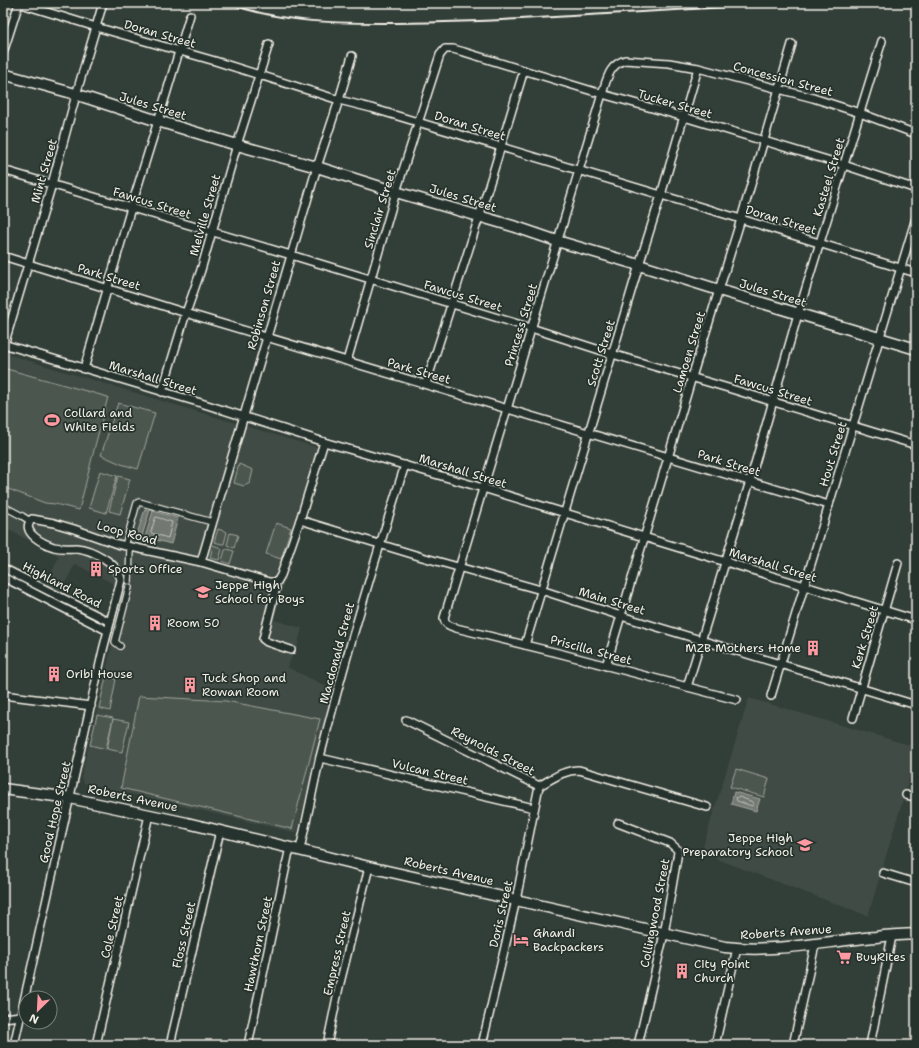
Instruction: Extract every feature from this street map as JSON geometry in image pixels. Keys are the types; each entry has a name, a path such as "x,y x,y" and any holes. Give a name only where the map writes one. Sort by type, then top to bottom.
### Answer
{"main road":[{"name":"Jules Street","path":"3,74 238,145 317,167 916,349"},
{"name":"Roberts Avenue","path":"3,789 70,798 149,815 725,947 763,949 916,934"}],"street":[{"name":"Doran Street","path":"19,3 916,272"},
{"path":"3,53 19,3"},
{"name":"Mint Street","path":"3,344 52,184 103,3"},
{"path":"84,369 190,15"},
{"name":"Kasteel Street","path":"687,687 774,401 798,314 882,41"},
{"name":"Melville Street","path":"162,392 269,44"},
{"name":"Lamoen Street","path":"606,666 692,377 741,219 792,44"},
{"name":"Tucker Street","path":"437,64 445,49 453,49 844,165 916,189"},
{"name":"Robinson Street","path":"201,562 290,255 352,56"},
{"name":"Princess Street","path":"444,618 602,94 611,70 617,63 626,60 641,61"},
{"name":"Concession Street","path":"641,61 669,63 698,68 814,98 916,134"},
{"name":"Sinclair Street","path":"347,361 396,192 437,64"},
{"name":"Scott Street","path":"525,645 698,68"},
{"path":"426,384 524,70"},
{"name":"Fawcus Street","path":"3,170 290,255 612,354 774,401 916,445"},
{"name":"Hout Street","path":"771,696 916,218"},
{"name":"Park Street","path":"3,256 186,313 589,432 829,505"},
{"name":"Marshall Street","path":"3,344 916,620"},
{"path":"291,650 267,642 263,639 276,588 273,582 277,582 281,575 324,442"},
{"name":"Macdonald Street","path":"295,848 359,615 404,465"},
{"path":"120,646 115,642 129,584 128,547 137,503 139,502 212,522"},
{"path":"3,506 30,521"},
{"name":"Loop Road","path":"30,521 32,519 54,523 128,547 201,562 273,582"},
{"name":"Main Street","path":"300,520 541,590 916,705"},
{"name":"Good Hope Street","path":"27,990 121,577 108,561 90,551 76,548 62,549 42,542 29,531 28,527 30,521"},
{"name":"Kerk Street","path":"853,718 898,563"},
{"name":"Highland Road","path":"3,568 110,622"},
{"name":"Highland Road","path":"3,578 108,631"},
{"name":"Priscilla Street","path":"444,618 444,622 447,625 456,628 737,700"},
{"path":"3,695 91,706"},
{"name":"Reynolds Street","path":"406,720 539,786 562,773 572,770 579,770 707,808"},
{"name":"Vulcan Street","path":"320,758 534,808"},
{"name":"Doris Street","path":"482,1045 516,900 539,786"},
{"path":"906,795 916,797"},
{"name":"Cole Street","path":"96,1045 149,815"},
{"name":"Collingwood Street","path":"618,823 670,842 678,852 664,934 638,1045"},
{"name":"Floss Street","path":"170,1045 220,831"},
{"name":"Hawthorn Street","path":"248,1045 295,848"},
{"name":"Empress Street","path":"327,1045 339,987 369,866"},
{"path":"883,873 916,883"},
{"path":"870,1045 892,936"},
{"path":"793,1045 815,945"},
{"path":"715,1045 737,948"},
{"path":"3,1018 18,1016"},
{"name":"Good Hope Street","path":"14,1045 18,1028"}],"shaded area":[{"name":"Jeppe High School for Boys","path":"3,353 322,449 297,531 274,620 302,628 297,647 287,667 332,689 297,833 84,783 81,778 125,590 75,564 60,593 46,586 59,556 3,527"},
{"name":"Collard and White Fields","path":"3,368 108,397 79,510 45,503 3,487"},
{"path":"118,403 155,413 138,469 121,464 101,455"},
{"path":"239,464 253,470 250,483 244,486 234,483"},
{"path":"100,471 117,476 106,513 89,508"},
{"path":"118,476 130,479 120,514 109,511"},
{"path":"276,523 291,528 281,559 266,554"},
{"path":"218,529 227,532 224,544 214,542"},
{"path":"230,533 238,535 234,548 227,545"},
{"path":"213,545 222,549 219,560 210,558"},
{"path":"227,549 234,551 230,564 222,561 225,550"},
{"path":"106,677 116,679 110,711 99,708"},
{"path":"139,696 226,701 320,719 292,829 121,788"},
{"path":"749,698 916,747 916,756 868,916 701,853"},
{"path":"97,715 113,718 106,749 90,745"},
{"path":"113,719 129,722 122,752 107,749"},
{"path":"736,769 769,779 764,797 730,787"}],"water":[{"path":"145,509 150,510 142,536 137,534"},
{"path":"153,511 178,518 171,544 145,537"},
{"path":"734,792 760,799 756,811 731,804"}],"railway":[{"path":"227,3 285,18 342,23 498,20 797,3"}],"place":[{"name":"Collard and White Fields","path":"52,420"},
{"name":"Sports Office","path":"96,569"},
{"name":"Jeppe High School for Boys","path":"203,592"},
{"name":"Room 50","path":"155,623"},
{"name":"MZB Mothers Home","path":"813,648"},
{"name":"Oribi House","path":"54,674"},
{"name":"Tuck Shop and Rowan Room","path":"190,685"},
{"name":"Jeppe High Preparatory School","path":"805,845"},
{"name":"Ghandi Backpackers","path":"521,940"},
{"name":"BuyRites","path":"844,957"},
{"name":"City Point Church","path":"682,971"}]}
